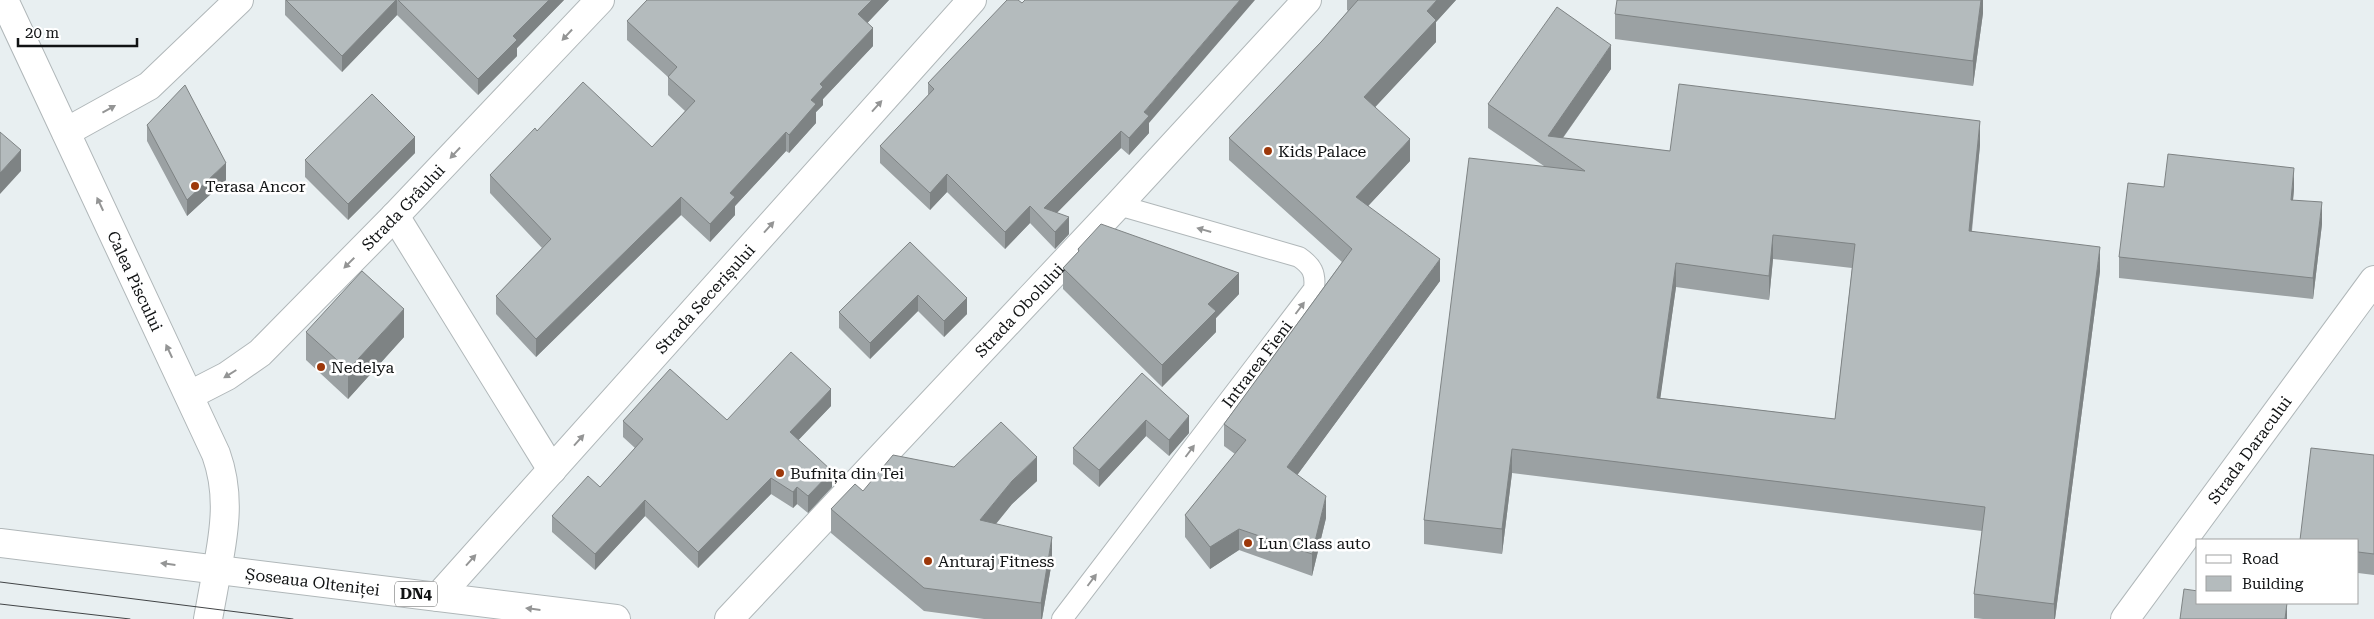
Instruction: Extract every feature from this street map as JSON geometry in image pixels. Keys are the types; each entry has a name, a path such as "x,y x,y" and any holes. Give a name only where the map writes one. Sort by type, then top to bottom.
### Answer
{"street":[{"name":"Calea Piscului","path":"4,0 190,396 223,473 226,516 217,570"},
{"path":"66,132 149,86 238,0"},
{"name":"Strada Grâului","path":"190,396 227,376 260,353 395,216 600,0"},
{"name":"Strada Secerișului","path":"438,597 972,0"},
{"name":"Strada Obolului","path":"729,619 1118,205 1307,0"},
{"path":"395,216 552,470"},
{"name":"Strada Daracului","path":"2125,619 2374,280"},
{"name":"Șoseaua Olteniței","path":"0,543 616,619"},
{"path":"208,619 217,570"}],"lane":[{"name":"Intrarea Fieni","path":"1062,619 1314,289 1316,275 1309,264 1299,257 1118,205"}],"building":[{"path":"286,0 396,0 342,56"},
{"path":"398,0 549,0 513,36 517,40 478,79"},
{"path":"647,0 872,0 858,14 873,28 820,84 823,87 811,100 816,104 789,135 786,132 730,193 735,197 710,224 681,197 536,339 496,296 551,239 490,175 535,128 537,131 583,82 652,147 695,101 668,77 677,67 627,21"},
{"path":"1007,0 1018,0 1022,3 1025,0 1240,0 1144,112 1149,116 1129,138 1121,131 1044,208 1069,217 1055,232 1030,206 1005,232 947,174 930,193 880,146 934,89 928,83"},
{"path":"1358,0 1437,0 1427,11 1436,20 1364,97 1410,139 1356,197 1440,259 1287,467 1326,496 1312,554 1239,529 1210,547 1185,515 1246,440 1224,424 1352,249 1229,138 1321,42"},
{"path":"1617,0 1981,0 1973,61 1615,14"},
{"path":"1557,7 1611,45 1548,136 1670,151 1679,84 1980,121 1969,231 2100,247 2054,604 1974,594 1985,507 1512,449 1502,529 1424,520 1469,158 1585,171 1488,104","holes":["1773,235 1855,244 1835,419 1657,398 1676,263 1769,276"]},
{"name":"Terasa Ancor","path":"185,85 226,163 187,200 147,125"},
{"path":"372,94 415,137 348,204 305,160"},
{"path":"0,132 21,150 0,173"},
{"path":"2168,154 2294,168 2291,200 2322,202 2313,278 2119,257 2128,183 2164,187"},
{"path":"1101,224 1239,273 1208,304 1216,311 1162,365 1063,268"},
{"path":"910,242 967,298 944,321 918,295 870,343 839,312"},
{"path":"362,271 404,309 348,370 306,332"},
{"path":"791,352 831,389 790,432 832,471 808,496 797,487 793,492 771,478 698,552 645,500 595,554 552,516 588,476 600,487 643,439 623,421 670,369 727,420"},
{"path":"1142,373 1189,416 1169,440 1146,420 1099,470 1073,448"},
{"path":"1001,422 1037,457 1012,481 980,520 1052,537 1041,603 924,588 831,509 855,484 863,491 893,455 954,467"},
{"path":"2311,448 2374,455 2374,554 2359,552 2359,539 2300,539"},
{"path":"2184,589 2196,591 2196,604 2287,604 2285,619 2180,619"}],"tram line":[{"path":"0,582 293,619"},
{"path":"0,604 130,619"}],"place":[{"name":"Kids Palace","path":"1268,151"},
{"name":"Terasa Ancor","path":"195,186"},
{"name":"Nedelya","path":"321,367"},
{"name":"Bufnița din Tei","path":"780,473"},
{"name":"Lun Class auto","path":"1248,543"},
{"name":"Anturaj Fitness","path":"928,561"}]}
